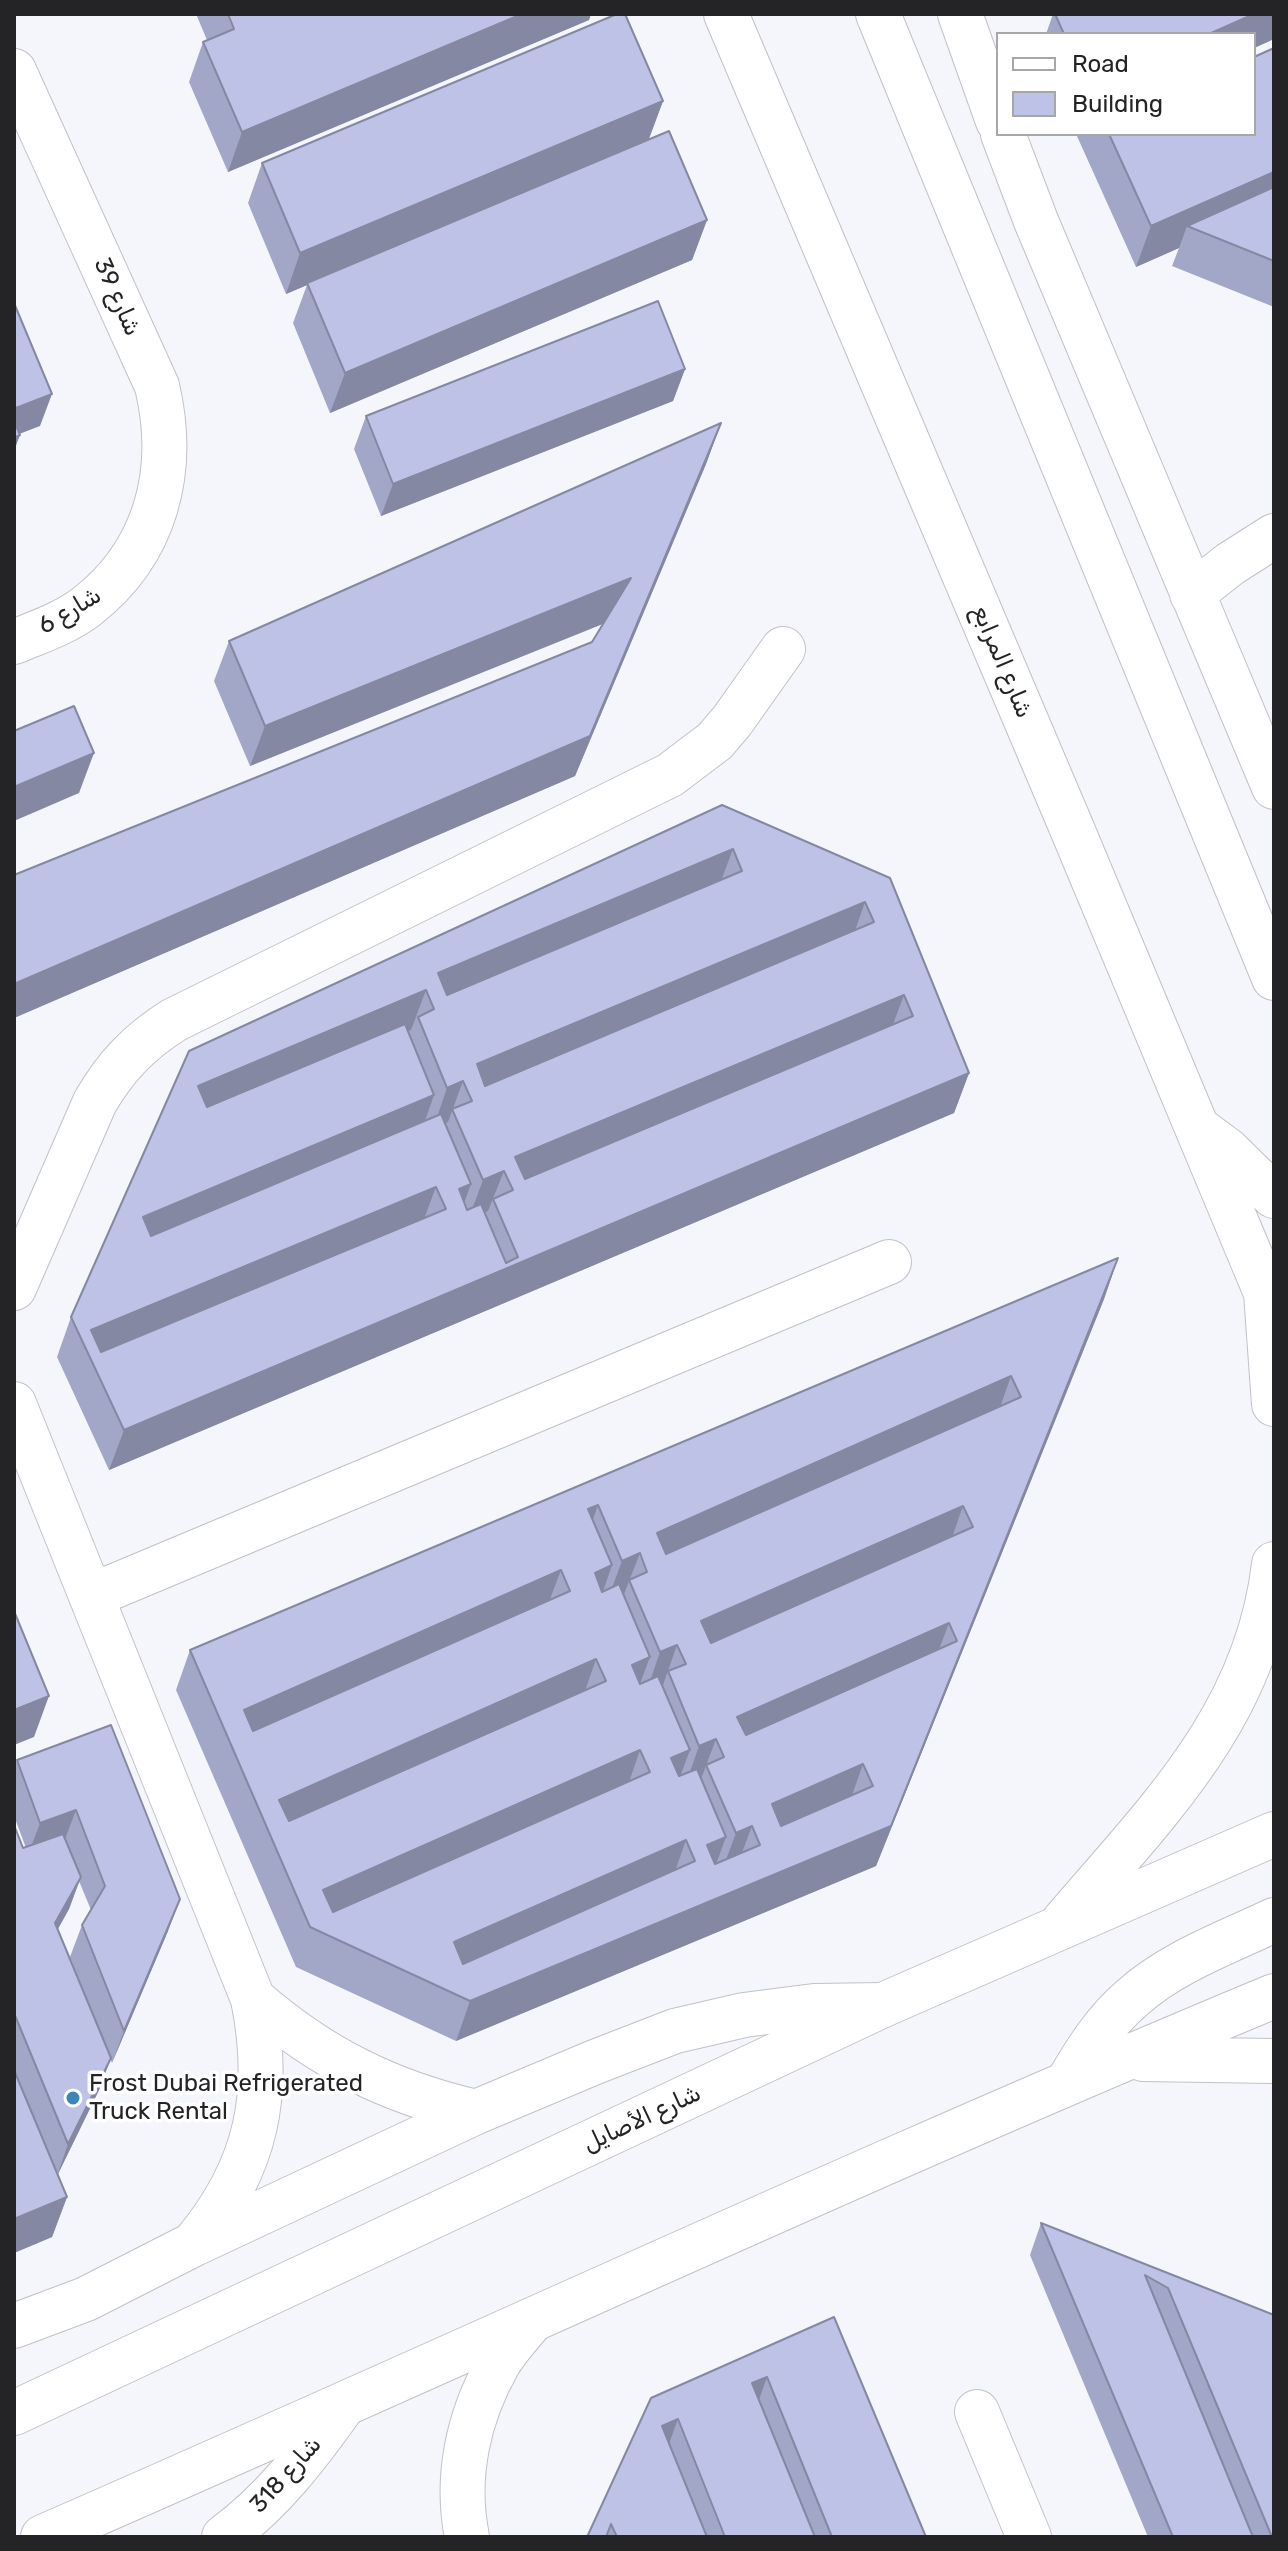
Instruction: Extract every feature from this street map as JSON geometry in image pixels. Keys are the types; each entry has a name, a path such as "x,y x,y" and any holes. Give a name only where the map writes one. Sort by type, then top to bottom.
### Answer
{"main road":[{"name":"شارع المرابع","path":"726,14 1270,1302 1274,1404"},
{"path":"878,14 1274,978"},
{"path":"960,14 996,115"},
{"name":"شارع 39","path":"14,71 157,386 164,416 165,461 158,505 147,533"},
{"path":"1004,136 1036,221 1274,787"},
{"name":"شارع 6","path":"14,642 56,625 92,601 109,587 130,562 147,533"},
{"path":"1192,594 1230,564 1274,536"},
{"path":"14,1288 95,1102 110,1077 150,1035 174,1020 670,775 715,741 783,649"},
{"path":"1198,1128 1227,1150 1274,1196"},
{"path":"91,1596 889,1262"},
{"path":"14,1404 253,1999 260,2031 263,2064 261,2097 246,2161 232,2191 194,2244"},
{"path":"1058,1928 1206,1749 1231,1704 1251,1657 1272,1584 1274,1564"},
{"name":"شارع الأصايل","path":"14,2413 883,2005 1274,1834"},
{"path":"1068,2082 1088,2048 1112,2017 1133,1997 1181,1964 1274,1920"},
{"path":"43,2537 342,2407 1068,2082 1274,1996"},
{"path":"253,1999 310,2044 363,2074 407,2093 476,2112"},
{"path":"14,2326 86,2299 194,2244 476,2112 675,2031 744,2015 814,2006 883,2005"},
{"path":"1125,2059 1274,2061"},
{"path":"467,2537 463,2516 463,2462 476,2410 499,2362 532,2320"},
{"name":"شارع 318","path":"224,2537 274,2493 311,2452 342,2407"},
{"path":"977,2412 1029,2537"}],"building":[{"path":"228,14 522,14 242,132 203,42 234,29"},
{"path":"617,14 625,14 663,101 300,253 262,163"},
{"path":"1055,14 1254,14 1214,32 1063,32"},
{"path":"1274,48 1274,172 1151,226 1110,136 1256,136 1256,56"},
{"path":"669,131 707,220 345,373 307,283"},
{"path":"1274,187 1274,261 1187,226"},
{"path":"658,301 685,369 393,484 366,416"},
{"path":"14,303 52,394 16,408 14,404"},
{"path":"14,421 20,435 14,438"},
{"path":"721,423 590,736 14,984 14,875 592,642 631,578 265,726 229,641"},
{"path":"74,706 94,753 14,787 14,731"},
{"path":"722,805 890,878 969,1073 124,1430 71,1317 189,1051","holes":["733,849 742,871 447,995 438,973","865,902 874,922 485,1086 477,1064","426,990 434,1009 418,1017 447,1088 463,1081 472,1101 452,1109 483,1180 504,1171 513,1190 493,1199 518,1257 506,1263 481,1204 467,1210 459,1189 471,1184 441,1114 151,1236 143,1217 434,1095 405,1024 207,1107 198,1086","904,995 913,1016 525,1179 515,1157","436,1187 446,1209 101,1352 91,1330"]},
{"path":"1118,1258 891,1826 470,2001 310,1927 190,1650","holes":["1011,1376 1021,1397 666,1554 657,1533","598,1505 622,1561 640,1553 647,1572 629,1580 660,1652 677,1645 686,1664 668,1671 699,1746 716,1739 724,1757 706,1765 736,1833 752,1826 760,1845 715,1864 707,1845 726,1837 697,1769 679,1776 671,1758 690,1750 658,1676 640,1684 632,1665 650,1657 619,1584 602,1592 595,1573 612,1565 588,1509","963,1506 973,1527 711,1643 701,1621","561,1570 570,1591 253,1731 244,1710","949,1623 957,1641 746,1735 737,1717","596,1659 606,1681 289,1821 279,1800","640,1750 650,1772 333,1912 323,1890","863,1764 873,1786 781,1826 772,1804","686,1840 695,1861 463,1964 454,1942"]},
{"path":"14,1611 49,1696 14,1710"},
{"path":"111,1725 180,1899 124,2031 82,1925 105,1886 76,1810 40,1823 17,1760"},
{"path":"14,1825 23,1848 63,1834 81,1877 55,1923 111,2058 68,2144 14,2013"},
{"path":"14,2070 67,2197 14,2219"},
{"path":"1041,2223 1274,2315 1274,2537 1168,2288 1145,2275 1253,2537 1173,2537"},
{"path":"834,2317 926,2537 832,2537 767,2377 752,2383 815,2537 725,2537 678,2419 662,2426 707,2537 617,2537 611,2524 606,2537 587,2537 651,2398"}],"place":[{"name":"Frost Dubai Refrigerated Truck Rental","path":"73,2098"}]}
